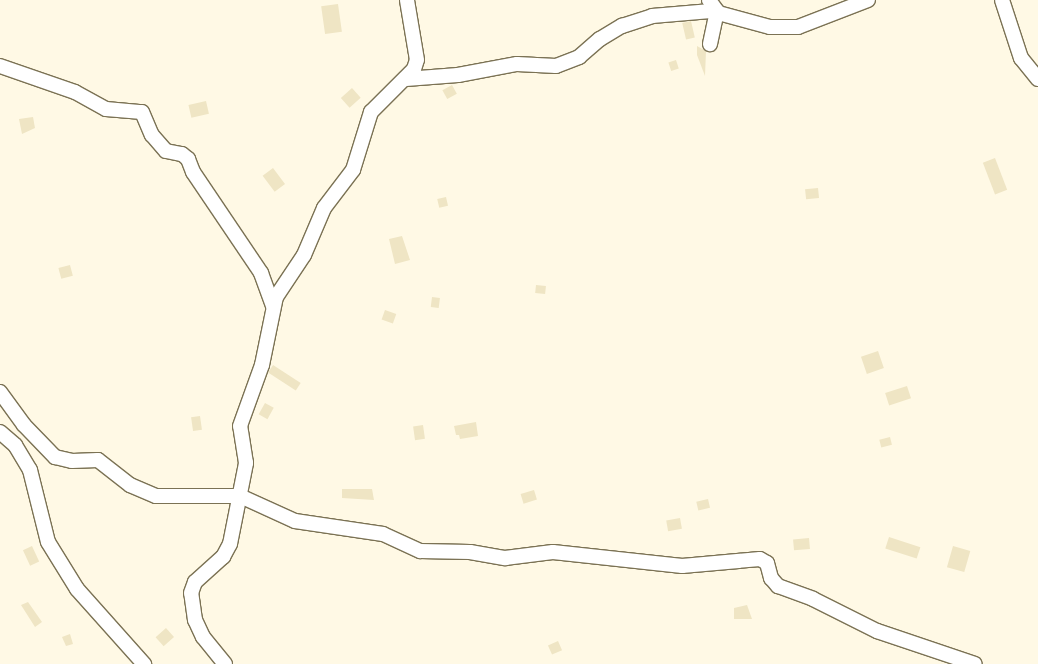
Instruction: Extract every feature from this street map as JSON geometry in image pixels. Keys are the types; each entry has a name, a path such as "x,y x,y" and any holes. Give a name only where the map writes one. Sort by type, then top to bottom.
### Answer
{"street":[{"path":"225,664 204,637 195,620 191,593 195,582 223,557 230,544 247,459 239,431 262,365 273,306 281,285 315,235 321,212 353,170 371,112 406,79 417,60 407,0"},
{"path":"406,79 458,75 517,64 556,66 579,57 600,39 640,20 713,6 770,27 798,27 868,0"},
{"path":"1002,0 1021,58 1038,79"},
{"path":"710,44 713,6"},
{"path":"0,66 76,92 106,109 142,112 152,135 166,151 182,154 188,159 193,172 260,273 273,306"},
{"path":"0,392 24,425 54,457 64,461 98,460 130,485 156,496 240,496 295,521 383,534 420,551 458,551 505,558 553,552 682,566 760,559 767,563 771,578 778,586 813,599 877,631 975,664"},
{"path":"24,425 30,470 48,542 77,589 144,664"},
{"path":"0,432 15,445 30,470"},
{"path":"237,513 256,503"}],"building":[{"path":"338,4 342,32 325,34 321,6"},
{"path":"691,21 695,38 686,40 682,23"},
{"path":"697,46 706,51 705,76 697,55"},
{"path":"676,60 679,69 671,71 668,62"},
{"path":"452,85 457,94 447,99 442,90"},
{"path":"352,88 361,98 350,108 341,98"},
{"path":"206,101 209,114 191,118 188,105"},
{"path":"33,117 35,128 22,134 19,119"},
{"path":"995,158 1007,190 995,194 983,163"},
{"path":"273,168 285,184 275,192 263,176"},
{"path":"818,188 819,198 806,199 805,189"},
{"path":"446,197 448,206 439,208 437,199"},
{"path":"402,236 410,260 395,264 389,239"},
{"path":"70,265 73,276 61,279 58,268"},
{"path":"536,285 546,286 545,294 535,293"},
{"path":"432,297 440,298 439,308 431,307"},
{"path":"385,310 396,314 393,324 382,319"},
{"path":"878,351 884,368 867,374 861,357"},
{"path":"273,365 301,383 296,391 268,373"},
{"path":"907,386 911,398 889,405 885,393"},
{"path":"265,403 274,408 267,419 259,414"},
{"path":"200,416 202,430 193,431 191,417"},
{"path":"476,422 478,436 460,439 459,435 456,435 454,426"},
{"path":"423,425 425,439 415,440 413,426"},
{"path":"890,437 892,445 881,447 879,440"},
{"path":"342,489 372,489 374,500 342,498"},
{"path":"534,490 537,500 524,504 521,494"},
{"path":"708,499 710,508 698,510 696,502"},
{"path":"680,518 682,529 668,531 666,520"},
{"path":"889,537 920,547 917,559 885,548"},
{"path":"809,538 810,549 794,550 793,539"},
{"path":"32,546 39,561 30,566 23,550"},
{"path":"953,546 970,551 964,572 947,567"},
{"path":"28,602 42,622 35,627 21,605"},
{"path":"747,605 752,619 734,619 734,608"},
{"path":"166,628 174,637 164,646 156,637"},
{"path":"70,634 73,644 66,646 62,637"},
{"path":"558,641 562,650 552,655 548,645"}]}
